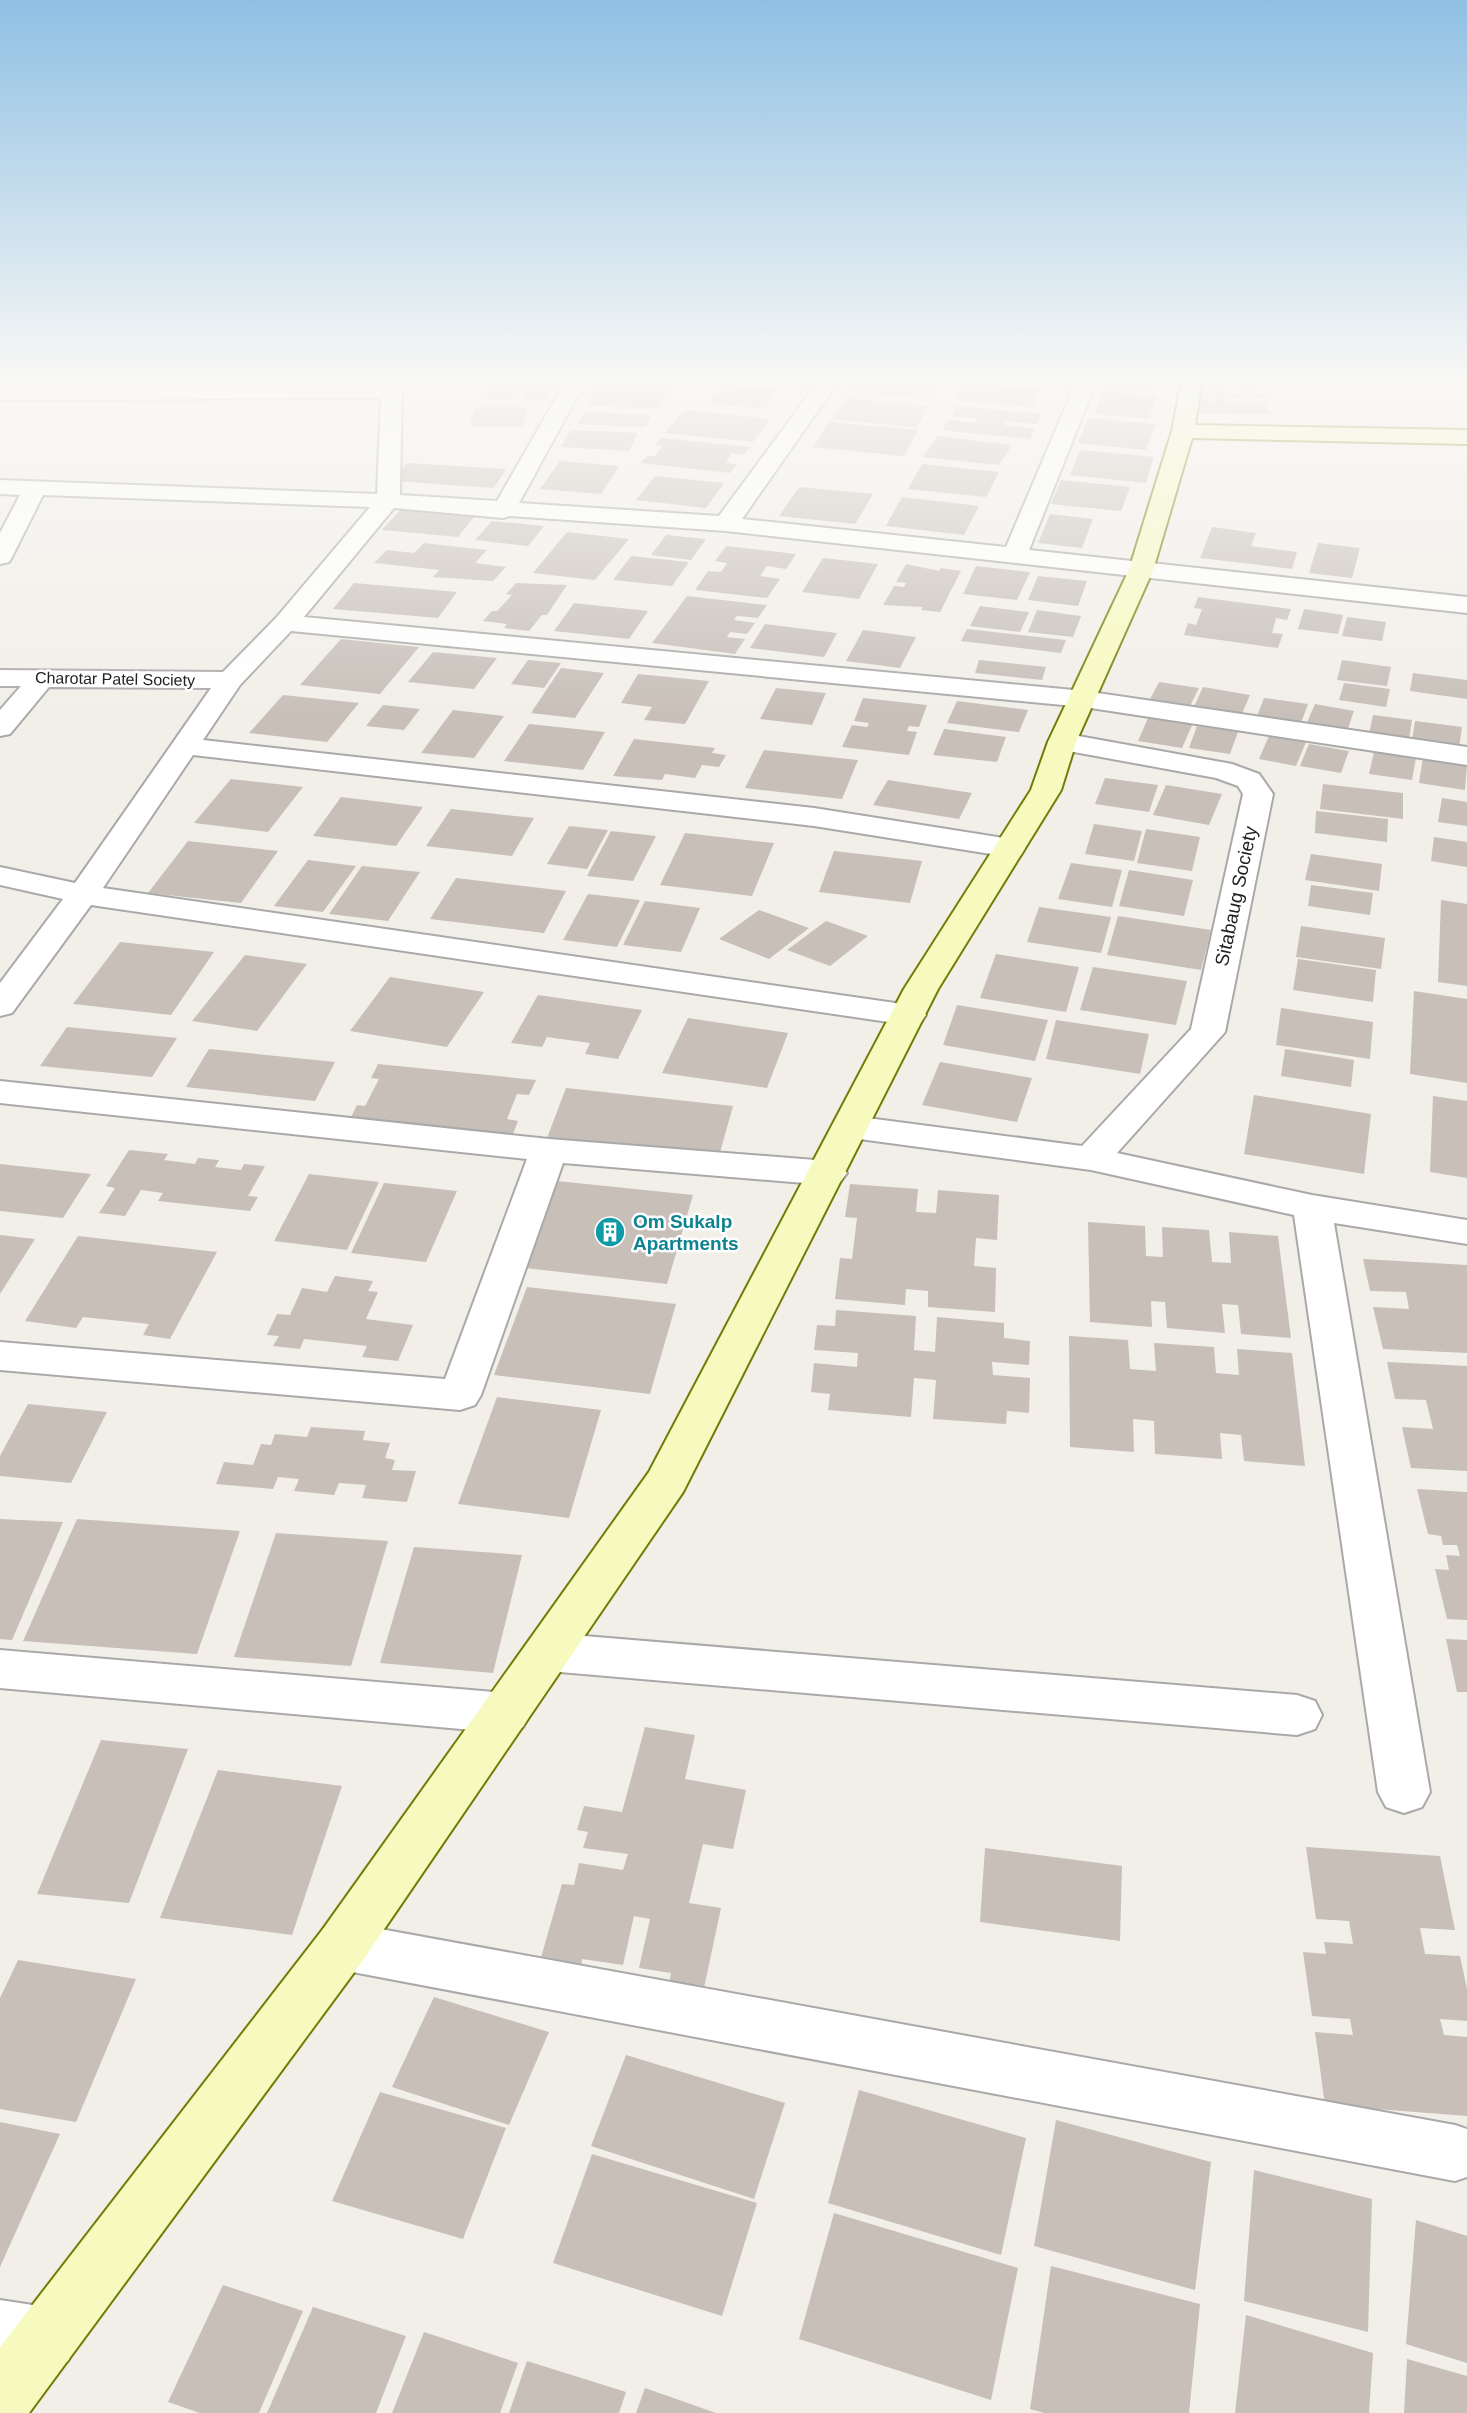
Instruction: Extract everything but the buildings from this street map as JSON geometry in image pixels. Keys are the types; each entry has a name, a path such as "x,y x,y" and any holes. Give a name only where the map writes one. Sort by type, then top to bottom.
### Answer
{"street":[{"path":"0,557 33,492"},
{"path":"77,492 374,517 503,511 726,524 1467,605"},
{"path":"209,710 374,517 377,492"},
{"path":"503,511 514,492"},
{"path":"726,524 749,492"},
{"path":"1015,554 1041,492"},
{"path":"0,2399 23,2335 342,1946 667,1481 921,989 1046,790 1062,742 1141,570 1165,492"},
{"path":"0,1006 83,894 230,680 280,628"},
{"path":"280,628 1084,699 1467,755"},
{"name":"Charotar Patel Society","path":"0,678 230,680"},
{"path":"0,729 42,678"},
{"name":"Sitabaug Society","path":"1062,742 1222,770 1249,780 1258,794 1208,1032 1091,1159"},
{"path":"185,746 814,817 1010,848"},
{"path":"0,876 83,894 909,1015"},
{"path":"0,1092 549,1150 828,1173"},
{"path":"852,1126 1091,1159 1312,1207 1467,1232"},
{"path":"0,1356 460,1395 549,1150"},
{"path":"1312,1207 1404,1792"},
{"path":"548,1652 1297,1715"},
{"path":"0,1669 506,1713"},
{"path":"342,1946 1455,2153"}],"place":[{"name":"Om Sukalp Apartments","path":"610,1232"}]}
